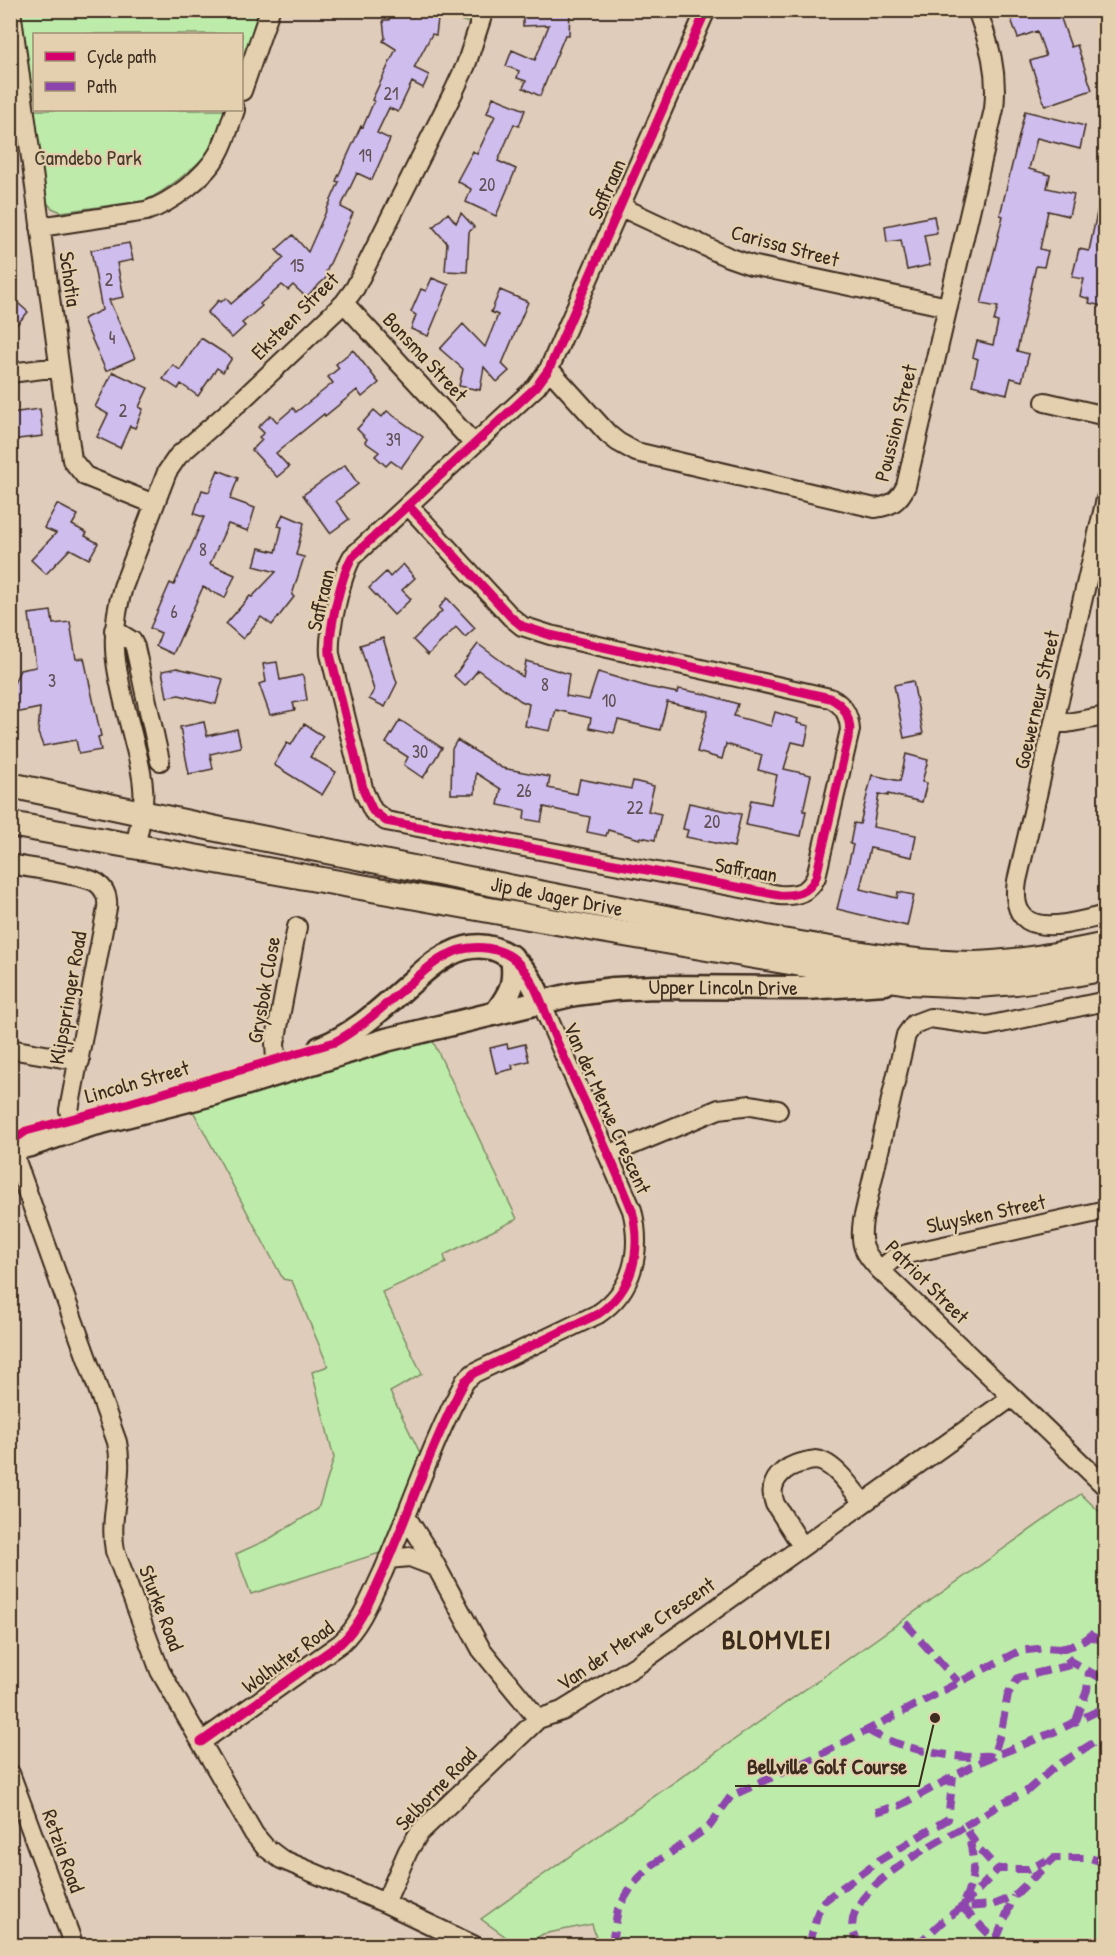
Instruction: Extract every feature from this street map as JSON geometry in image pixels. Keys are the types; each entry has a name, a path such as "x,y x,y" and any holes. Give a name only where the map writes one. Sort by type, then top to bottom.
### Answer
{"main road":[{"name":"Jip de Jager Drive","path":"10,785 782,941 860,954 975,964 1013,961 1106,945"},
{"name":"Jip de Jager Drive","path":"10,824 601,930 908,982 977,984 1016,982 1106,968"}],"street":[{"name":"Schotia","path":"11,10 72,460 85,476 154,504"},
{"path":"243,89 270,10"},
{"name":"Eksteen Street","path":"135,847 144,789 117,671 113,649 114,630 123,587 167,472 178,456 243,399 344,303 363,276 466,65 484,10"},
{"name":"Saffraan","path":"408,505 511,617 522,626 550,635 830,698 842,707 847,714 850,729 816,877 808,889 790,896 779,895 393,824 376,814 364,792 329,645 345,570 352,557 473,443 536,387 549,369 706,10"},
{"name":"Poussion Street","path":"549,369 608,434 636,452 875,508 896,502 906,486 996,96 991,50 977,10"},
{"path":"40,227 146,211 172,200 209,167 222,145 235,111"},
{"name":"Carissa Street","path":"619,206 728,257 751,265 948,307"},
{"name":"Bonsma Street","path":"344,303 473,443"},
{"path":"10,373 59,367"},
{"path":"1045,402 1106,416"},
{"name":"Goewerneur Street","path":"1106,499 1015,896 1020,911 1032,922 1047,927 1106,915"},
{"path":"114,630 132,640 135,647 160,761"},
{"path":"1055,723 1106,716"},
{"name":"Klipspringer Road","path":"10,864 90,879 99,884 104,891 107,908 69,1110 74,1125"},
{"name":"Grysbok Close","path":"278,1067 275,1043 297,927"},
{"path":"278,1067 349,1035 427,969 450,953 460,950 480,947 497,950 512,957 531,981 541,1002"},
{"path":"496,1013 513,986 512,957"},
{"name":"Upper Lincoln Drive","path":"278,1067 575,994 614,989 806,988 908,982"},
{"name":"Patriot Street","path":"1106,1001 987,1026 930,1018 918,1021 910,1027 906,1035 861,1230 864,1250 880,1270 1106,1487"},
{"name":"Van der Merwe Crescent","path":"407,1518 430,1454 465,1381 474,1372 598,1314 613,1302 626,1285 635,1261 637,1235 632,1210 541,1002"},
{"path":"10,1049 80,1061"},
{"name":"Lincoln Street","path":"11,1146 26,1131 74,1125 212,1094 278,1067"},
{"path":"608,1155 719,1108 751,1105 778,1110"},
{"name":"Sturke Road","path":"11,1146 117,1442 120,1465 112,1531 115,1551 160,1671 254,1834 265,1847 281,1859 385,1903 475,1946"},
{"name":"Sluysken Street","path":"880,1270 893,1259 907,1254 1106,1210"},
{"name":"Van der Merwe Crescent","path":"538,1719 562,1711 637,1665 1012,1398"},
{"path":"802,1546 772,1497 772,1489 777,1477 785,1469 796,1463 822,1461 831,1467 863,1502"},
{"path":"407,1518 481,1649 538,1719"},
{"name":"Wolhuter Road","path":"201,1742 351,1634 360,1621 407,1518"},
{"path":"388,1559 410,1557 436,1567"},
{"name":"Selborne Road","path":"385,1903 408,1851 419,1833 538,1719"},
{"name":"Retzia Road","path":"10,1773 74,1946"}],"green space":[{"name":"Camdebo Park","path":"18,11 260,11 243,60 243,33 33,33 33,111 225,111 215,137 202,159 187,173 150,198 143,201 61,212 52,208 44,200"},
{"path":"435,11 473,11 469,23"},
{"path":"432,1039 517,1219 444,1255 446,1263 382,1292 422,1374 390,1392 423,1459 383,1552 251,1594 236,1554 269,1539 318,1509 334,1458 312,1372 328,1366 292,1281 283,1279 192,1109"},
{"path":"1081,1494 1105,1517 1105,1945 599,1946 592,1924 543,1934 525,1945 517,1945 481,1919"}],"building":[{"path":"414,10 439,11 436,35 432,34 414,68 429,75 423,88 412,82 398,112 389,108 377,133 390,139 372,180 357,173 341,207 353,213 326,272 329,275 306,297 293,285 288,290 282,285 242,323 245,326 232,338 207,313 219,300 221,302 226,298 231,304 284,258 276,250 293,235 308,252 339,182 336,181 361,126 363,127 374,101 372,100 396,49 383,41 385,38 383,20 389,20 390,14 414,16"},
{"path":"523,10 570,10 569,35 565,35 540,96 523,88 526,81 517,78 519,71 506,66 512,50 535,60 549,25 523,26"},
{"path":"1034,10 1058,10 1071,47 1077,45 1092,90 1045,106 1030,61 1046,56 1037,31 1018,38 1011,19"},
{"path":"493,97 525,110 519,126 514,124 498,161 516,169 496,216 466,202 471,189 457,181 473,151 477,154 495,116 487,113"},
{"path":"1025,111 1085,126 1080,149 1037,138 1029,169 1050,175 1047,188 1074,194 1069,216 1048,211 1040,249 1048,251 1044,267 1036,266 1017,351 1029,354 1022,381 1011,378 1007,394 972,385 978,359 973,357 977,341 993,345 998,322 994,321 998,307 981,304 1003,216 1000,215"},
{"path":"1100,198 1106,199 1106,307 1089,303 1090,299 1080,296 1084,279 1072,277 1079,249 1089,251"},
{"path":"448,213 456,223 461,213 474,227 469,232 467,272 445,271 447,243 433,227"},
{"path":"934,216 937,233 924,235 930,265 907,270 901,240 887,242 885,226"},
{"path":"129,243 133,260 117,263 124,297 109,300 135,358 106,371 83,319 102,310 91,250"},
{"path":"432,278 449,285 428,336 411,329 416,315 411,312 421,289 426,291"},
{"path":"500,290 528,302 502,364 509,371 497,382 484,367 480,390 459,386 463,369 440,349 463,324 485,347 498,315 491,312"},
{"path":"10,296 28,312 10,332"},
{"path":"201,338 232,358 223,372 217,368 198,396 181,384 178,389 163,379 173,365 180,370"},
{"path":"353,350 379,383 362,397 357,390 276,453 289,467 277,477 252,450 262,440 259,437 264,433 258,427 271,415 277,422 293,408 296,412 333,383 328,377 339,368 336,364"},
{"path":"113,372 148,388 139,407 143,409 135,428 130,426 120,448 97,437 108,414 95,407"},
{"path":"40,409 43,436 10,440 10,413"},
{"path":"374,410 382,417 387,411 423,437 401,468 391,461 386,466 375,456 379,452 365,442 367,439 357,429"},
{"path":"345,465 358,484 336,501 349,519 330,533 303,495"},
{"path":"218,470 238,478 230,499 255,508 248,531 228,524 210,564 235,575 225,598 203,587 173,654 156,646 161,633 150,628 170,583 174,585 204,517 194,514 202,490 209,492"},
{"path":"57,504 78,515 72,525 87,533 85,536 98,543 89,559 70,549 46,574 31,560 56,533 44,528"},
{"path":"283,514 304,523 296,555 304,557 292,595 294,597 272,625 261,617 243,639 226,624 250,596 252,597 276,572 254,566 259,548 276,552 282,527 278,526"},
{"path":"403,564 415,578 402,590 411,599 394,615 369,588 386,572 390,577"},
{"path":"447,598 475,628 465,637 456,627 428,655 413,640 442,611 439,608"},
{"path":"51,611 53,624 70,622 76,659 84,658 101,736 98,737 101,750 79,754 76,740 43,746 38,733 40,708 10,714 10,692 20,670 36,667 29,614"},
{"path":"383,638 397,683 385,707 369,699 374,690 360,645"},
{"path":"478,644 523,677 526,661 569,674 566,696 589,700 598,672 648,687 678,693 679,689 738,704 734,716 771,726 775,712 798,719 797,723 809,726 805,745 792,742 784,769 811,775 803,811 806,811 801,836 746,825 751,800 771,804 777,775 758,770 762,755 726,744 722,759 697,752 708,711 667,702 660,730 618,720 614,733 589,728 591,718 556,710 550,731 525,726 529,704 521,701 478,670 465,686 454,676"},
{"path":"277,662 280,680 303,675 307,700 293,703 295,710 270,715 259,684 266,682 263,664"},
{"path":"177,668 223,679 216,704 179,695 167,697 162,671"},
{"path":"913,681 923,734 904,738 894,685"},
{"path":"400,720 442,748 423,778 404,765 408,757 386,743"},
{"path":"204,722 207,736 237,729 241,747 210,754 213,769 189,774 180,727"},
{"path":"304,724 323,736 310,757 336,772 322,795 274,765 287,743 291,745"},
{"path":"457,740 502,768 550,777 548,788 577,794 580,779 631,789 633,781 654,786 648,811 661,814 655,840 641,837 640,839 608,830 606,836 587,832 590,817 544,807 541,822 524,819 525,810 498,805 501,789 476,773 475,794 451,794 452,749"},
{"path":"906,754 928,760 922,782 927,783 922,802 879,794 873,827 916,835 912,857 870,848 860,889 897,898 898,892 914,895 907,926 837,909 853,845 850,844 854,823 860,824 872,775 900,781"},
{"path":"689,803 741,814 734,847 686,837 688,830 683,829"},
{"path":"507,1044 508,1048 525,1044 529,1061 512,1065 513,1069 496,1073 490,1048"}],"marked path":[{"path":"1060,1649 1086,1640 1106,1621"},
{"path":"905,1623 958,1682"},
{"path":"1091,1636 1106,1642"},
{"path":"614,1946 613,1937 618,1909 634,1883 652,1865 709,1827 731,1796 812,1759 1019,1651 1060,1649 1070,1661 1106,1681"},
{"path":"868,1730 890,1741 931,1752 969,1757 993,1757 1008,1694 1018,1678 1074,1664"},
{"path":"1076,1721 1087,1690 1089,1673"},
{"path":"876,1812 901,1805 982,1761 1054,1732 1106,1707"},
{"path":"965,1826 1027,1791 1052,1769 1106,1735"},
{"path":"809,1946 818,1912 824,1901 878,1861 948,1819 953,1776"},
{"path":"862,1946 853,1929 855,1911 868,1893 908,1860 950,1834 965,1826 978,1848 998,1869"},
{"path":"964,1901 973,1872 970,1841"},
{"path":"916,1946 962,1907 993,1905 1014,1896 1054,1858 1090,1858 1106,1863"},
{"path":"962,1907 998,1869 1028,1869 1046,1861"},
{"path":"996,1940 1014,1896"},
{"path":"962,1907 1001,1946"}],"cycle path":[{"path":"408,505 511,617 522,626 550,635 830,698 839,704 847,715 850,730 816,877 810,887 796,894 779,895 386,821 373,811 364,792 330,654 336,604 352,557 536,387 549,369 706,10"},
{"path":"10,1142 26,1131 116,1107 335,1042 364,1023 437,961 466,948 488,948 502,952 515,960 530,978 632,1210 636,1240 632,1268 620,1293 610,1304 598,1314 474,1373 465,1381 432,1451 383,1572 355,1627 341,1643 201,1742"}],"place":[{"name":"Bellville Golf Course","path":"935,1718"}],"district":[{"name":"BLOMVLEI","path":"777,1640"}]}
